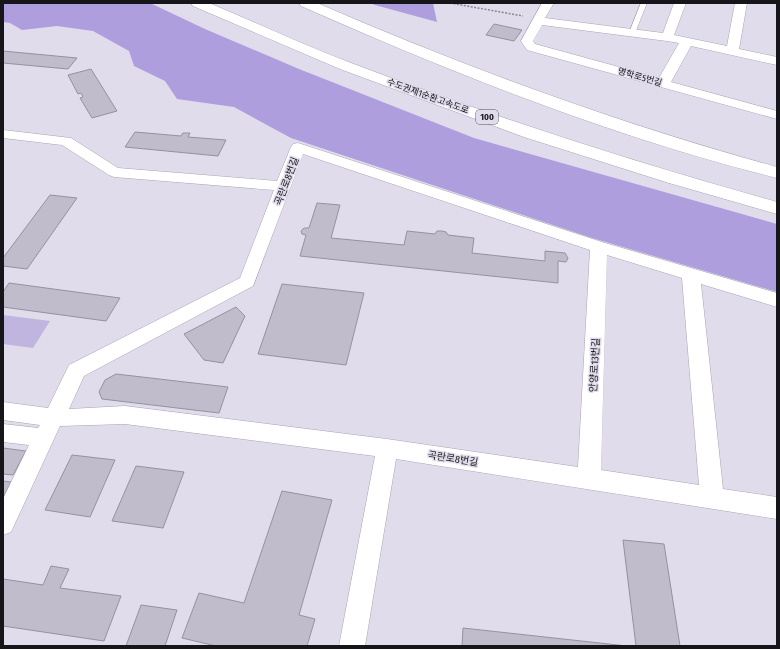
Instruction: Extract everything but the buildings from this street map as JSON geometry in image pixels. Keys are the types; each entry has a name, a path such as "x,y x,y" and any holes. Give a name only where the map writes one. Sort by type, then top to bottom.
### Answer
{"highway":[{"path":"306,3 383,37 538,97 716,157 777,173"},
{"name":"수도권제1순환고속도로","path":"199,4 345,66 530,133 675,179 777,208"}],"street":[{"name":"명학로5번길","path":"548,3 527,40 531,47 777,115"},
{"path":"667,37 680,3"},
{"path":"732,51 741,3"},
{"path":"538,21 667,37 777,61"},
{"path":"663,84 687,41"},
{"path":"3,134 66,141 114,172 284,186"},
{"name":"곡란로8번길","path":"54,418 76,371 247,282 298,147 599,246"},
{"path":"599,246 777,300"},
{"name":"안양로13번길","path":"589,478 599,246"},
{"path":"691,274 712,498"},
{"name":"곡란로8번길","path":"3,411 54,418 125,415 387,448 589,478"},
{"path":"4,521 54,418"},
{"path":"3,433 44,438"},
{"path":"352,646 387,448"},
{"path":"589,478 777,508"}],"lane":[{"path":"632,33 644,3"}],"path":[{"path":"450,3 519,14 526,17 528,22 538,21"}],"shaded area":[{"path":"3,3 150,3 205,29 299,69 474,138 777,224 777,292 592,238 291,138 234,107 177,99 165,81 134,66 129,51 93,31 57,26 22,30 10,23 3,22"},
{"path":"370,3 433,3 437,22 375,5"},
{"path":"3,315 50,321 33,348 3,344"}]}
